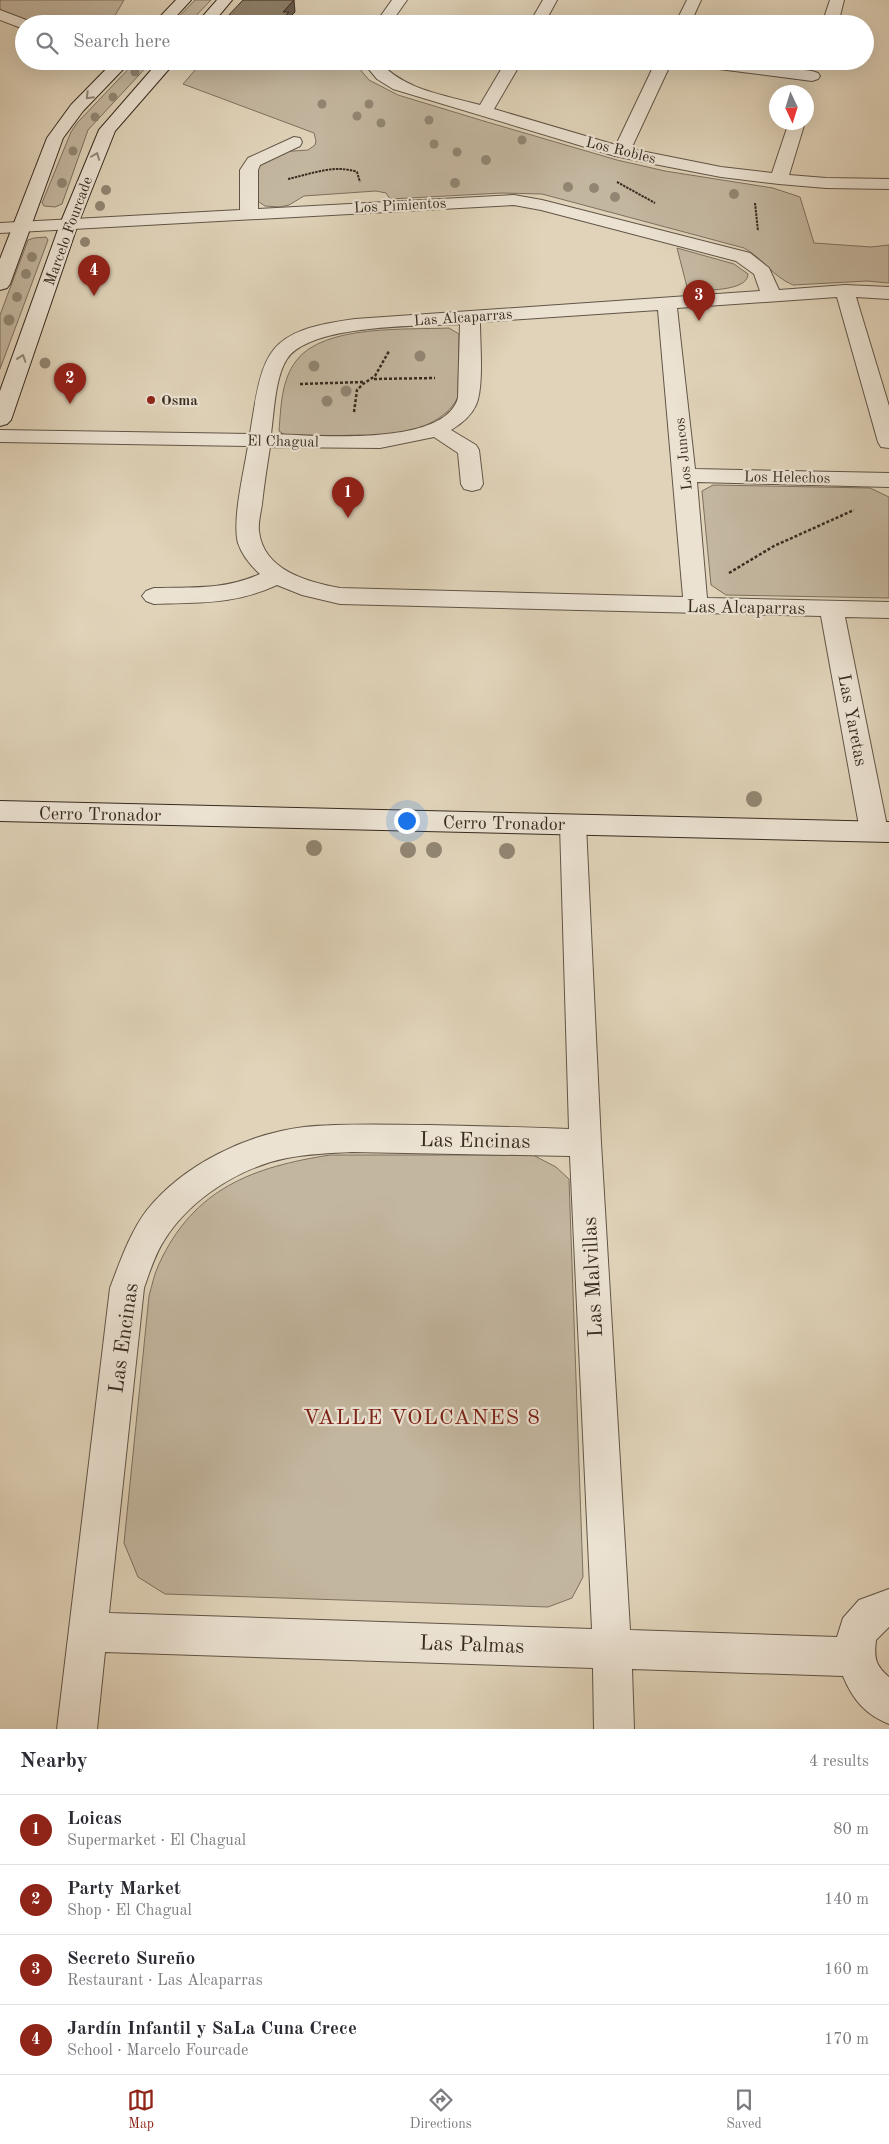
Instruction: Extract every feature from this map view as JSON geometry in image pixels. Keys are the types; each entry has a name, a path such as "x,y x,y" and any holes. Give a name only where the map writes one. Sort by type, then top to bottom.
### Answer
{"street":[{"path":"169,15 184,0"},
{"path":"212,15 226,0"},
{"path":"389,15 400,0"},
{"path":"541,15 550,0"},
{"path":"686,15 694,0"},
{"path":"833,15 837,0"},
{"path":"0,15 15,26"},
{"path":"0,284 55,138 77,108 114,70"},
{"name":"Marcelo Fourcade","path":"0,420 69,224 107,130 160,70"},
{"name":"Los Robles","path":"377,70 382,76 400,86 621,152 752,176 826,183 889,184"},
{"path":"484,112 509,70"},
{"path":"621,152 660,70"},
{"path":"809,85 815,70"},
{"path":"779,179 794,130"},
{"path":"249,214 249,170 254,162 294,142"},
{"name":"Los Pimientos","path":"0,228 490,200 527,202 726,251 743,257 762,269"},
{"path":"762,269 771,296"},
{"path":"845,291 889,442"},
{"name":"Las Alcaparras","path":"889,293 845,291 470,316 347,326 317,333 288,346 278,356 272,370 260,441 248,540 252,550 261,562 277,576 317,592 340,596 889,610"},
{"name":"Los Juncos","path":"667,303 686,475 696,606"},
{"name":"El Chagual","path":"0,436 352,442 395,441 411,438 436,429 459,414 466,405 469,377 470,316"},
{"path":"436,429 468,450 472,484"},
{"name":"Los Helechos","path":"686,475 889,480"},
{"path":"154,596 226,594 250,588 277,576"},
{"name":"Las Yaretas","path":"832,609 882,831"},
{"name":"Cerro Tronador","path":"0,811 882,831"},
{"name":"Las Malvillas","path":"573,825 585,1142 612,1649 614,1729"},
{"name":"Las Encinas","path":"77,1729 126,1288 140,1254 159,1221 186,1191 218,1170 247,1157 286,1144 362,1138 585,1142"},
{"path":"889,1608 873,1614 857,1632 855,1657 866,1683 889,1704"},
{"name":"Las Palmas","path":"89,1632 855,1657"}],"path":[{"path":"249,182 289,179 329,170 349,169 357,172 360,178 363,208"},
{"path":"752,176 762,269"},
{"path":"610,178 661,206"},
{"path":"373,379 378,373 382,359 392,349"},
{"path":"268,385 364,382 373,379 469,377"},
{"path":"352,442 355,394 358,387 364,382"},
{"path":"696,606 719,581 741,564 787,539 860,506"}],"shaded area":[{"path":"0,0 124,0 115,15 15,16 0,10"},
{"path":"195,0 211,0 197,15 181,15"},
{"path":"127,70 144,70 88,130 62,204 55,207 44,206 42,203 71,132 77,123"},
{"path":"195,70 361,70 369,80 398,95 617,160 665,171 773,188 800,197 814,243 871,247 889,245 889,283 867,281 793,285 786,282 744,248 542,194 502,193 390,199 386,193 376,191 304,196 289,205 280,207 265,206 256,200 258,165 279,152 308,150 315,145 314,133 183,84"},
{"path":"782,70 806,70 805,73"},
{"path":"46,237 48,240 0,369 0,315 28,240"},
{"path":"677,248 734,264 748,274 746,280 741,284 723,289 688,291"},
{"path":"449,328 459,334 458,397 446,413 429,424 408,431 360,437 295,436 285,435 279,431 280,413 287,377 296,361 309,349 345,335 367,331"},
{"path":"713,485 870,488 889,497 889,598 726,595 711,585 702,491"},
{"path":"330,1155 533,1155 556,1167 569,1179 583,1577 572,1598 548,1607 165,1594 138,1577 124,1543 149,1296 159,1264 173,1238 208,1199 251,1175 276,1166"}],"building":[{"path":"243,0 294,0 283,12 289,12 286,15 229,15"}],"place":[{"name":"Jardín Infantil y SaLa Cuna Crece","path":"94,296"},
{"name":"Secreto Sureño","path":"699,321"},
{"name":"Osma","path":"151,400"},
{"name":"Party Market","path":"70,404"},
{"name":"Loicas","path":"348,518"}],"district":[{"name":"VALLE VOLCANES 8","path":"422,1416"}]}
